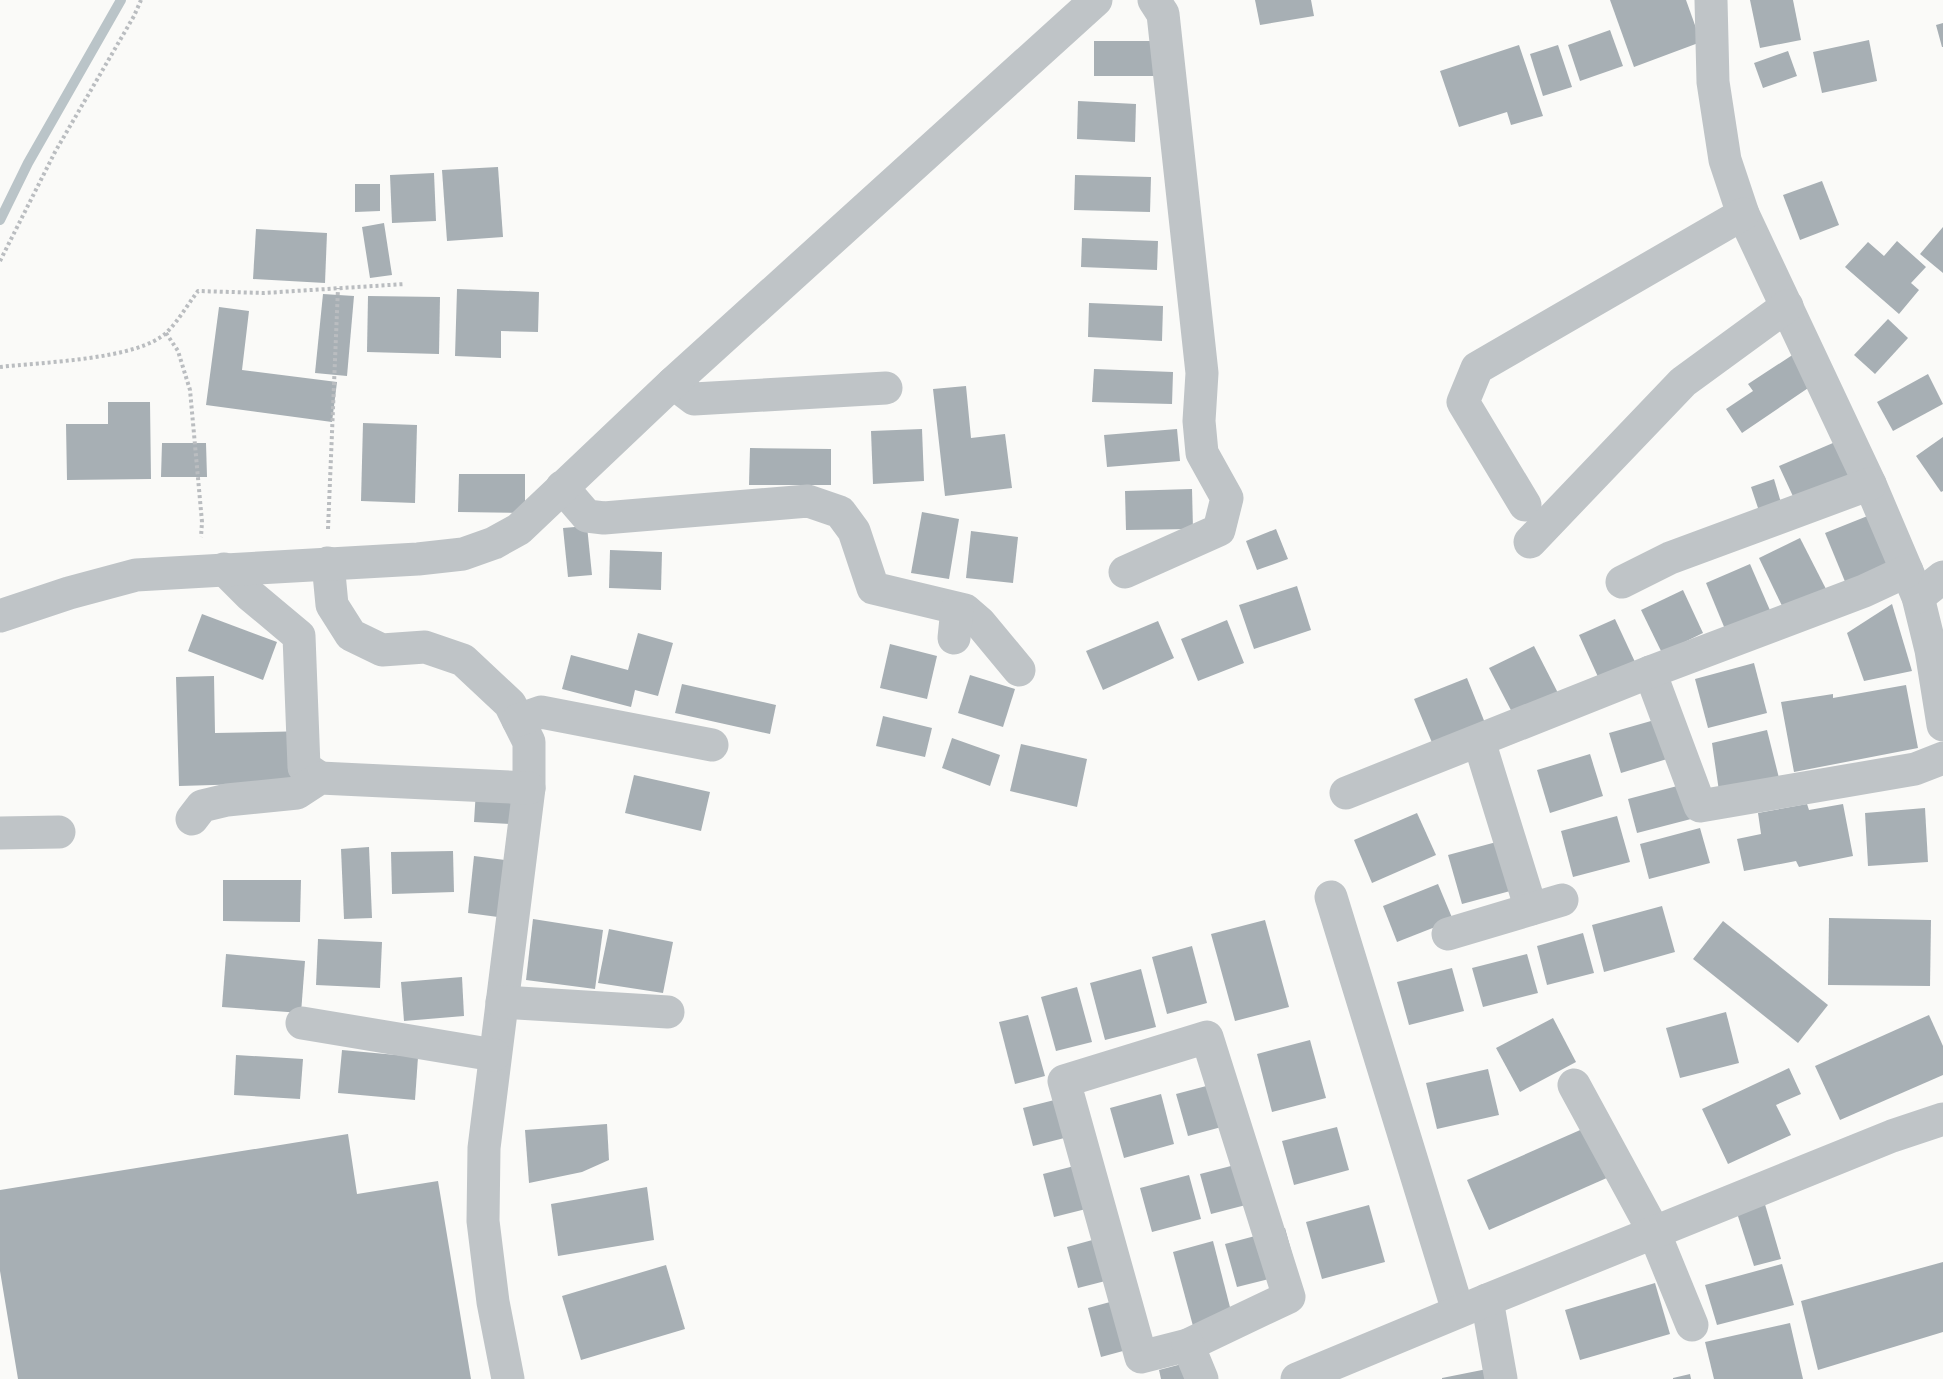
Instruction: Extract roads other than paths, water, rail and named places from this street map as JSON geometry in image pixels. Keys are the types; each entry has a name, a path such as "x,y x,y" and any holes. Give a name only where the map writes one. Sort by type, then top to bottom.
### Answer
{"street":[{"path":"0,616 69,593 136,575 418,559 463,554 494,543 519,529 673,383 1096,0"},
{"path":"1125,572 1219,530 1227,498 1202,453 1199,421 1202,373 1163,14 1154,0"},
{"path":"1711,0 1713,82 1725,160 1743,214 1870,484 1923,582 1943,725"},
{"path":"1525,505 1463,402 1477,368 1743,214"},
{"path":"1530,542 1683,382 1787,306"},
{"path":"673,383 694,399 886,388"},
{"path":"1622,582 1670,558 1870,484"},
{"path":"562,487 587,516 604,518 808,501 840,512 854,531 873,588 956,623 965,610 980,622 1019,670"},
{"path":"328,563 332,605 351,636 381,650 425,647 463,660 510,704 529,742 529,788 484,1148 483,1221 493,1302 508,1379"},
{"path":"212,570 250,595 299,636 304,767 320,778 529,788"},
{"path":"1346,793 1650,672 1864,591 1923,582"},
{"path":"1650,672 1700,806 1915,769 1943,758"},
{"path":"518,720 541,712 712,744"},
{"path":"1479,741 1531,909"},
{"path":"192,819 202,806 227,800 297,794 320,778"},
{"path":"0,833 59,832"},
{"path":"1330,897 1501,1379"},
{"path":"1448,934 1562,900"},
{"path":"502,1002 668,1012"},
{"path":"302,1023 494,1055"},
{"path":"1207,1037 1289,1297 1188,1345 1140,1357 1064,1081 1207,1037"},
{"path":"1574,1085 1654,1232 1692,1325"},
{"path":"1297,1379 1473,1305 1892,1136 1943,1119"},
{"path":"1188,1345 1202,1379"}],"waterway":[{"path":"0,220 28,163 121,0"}]}
